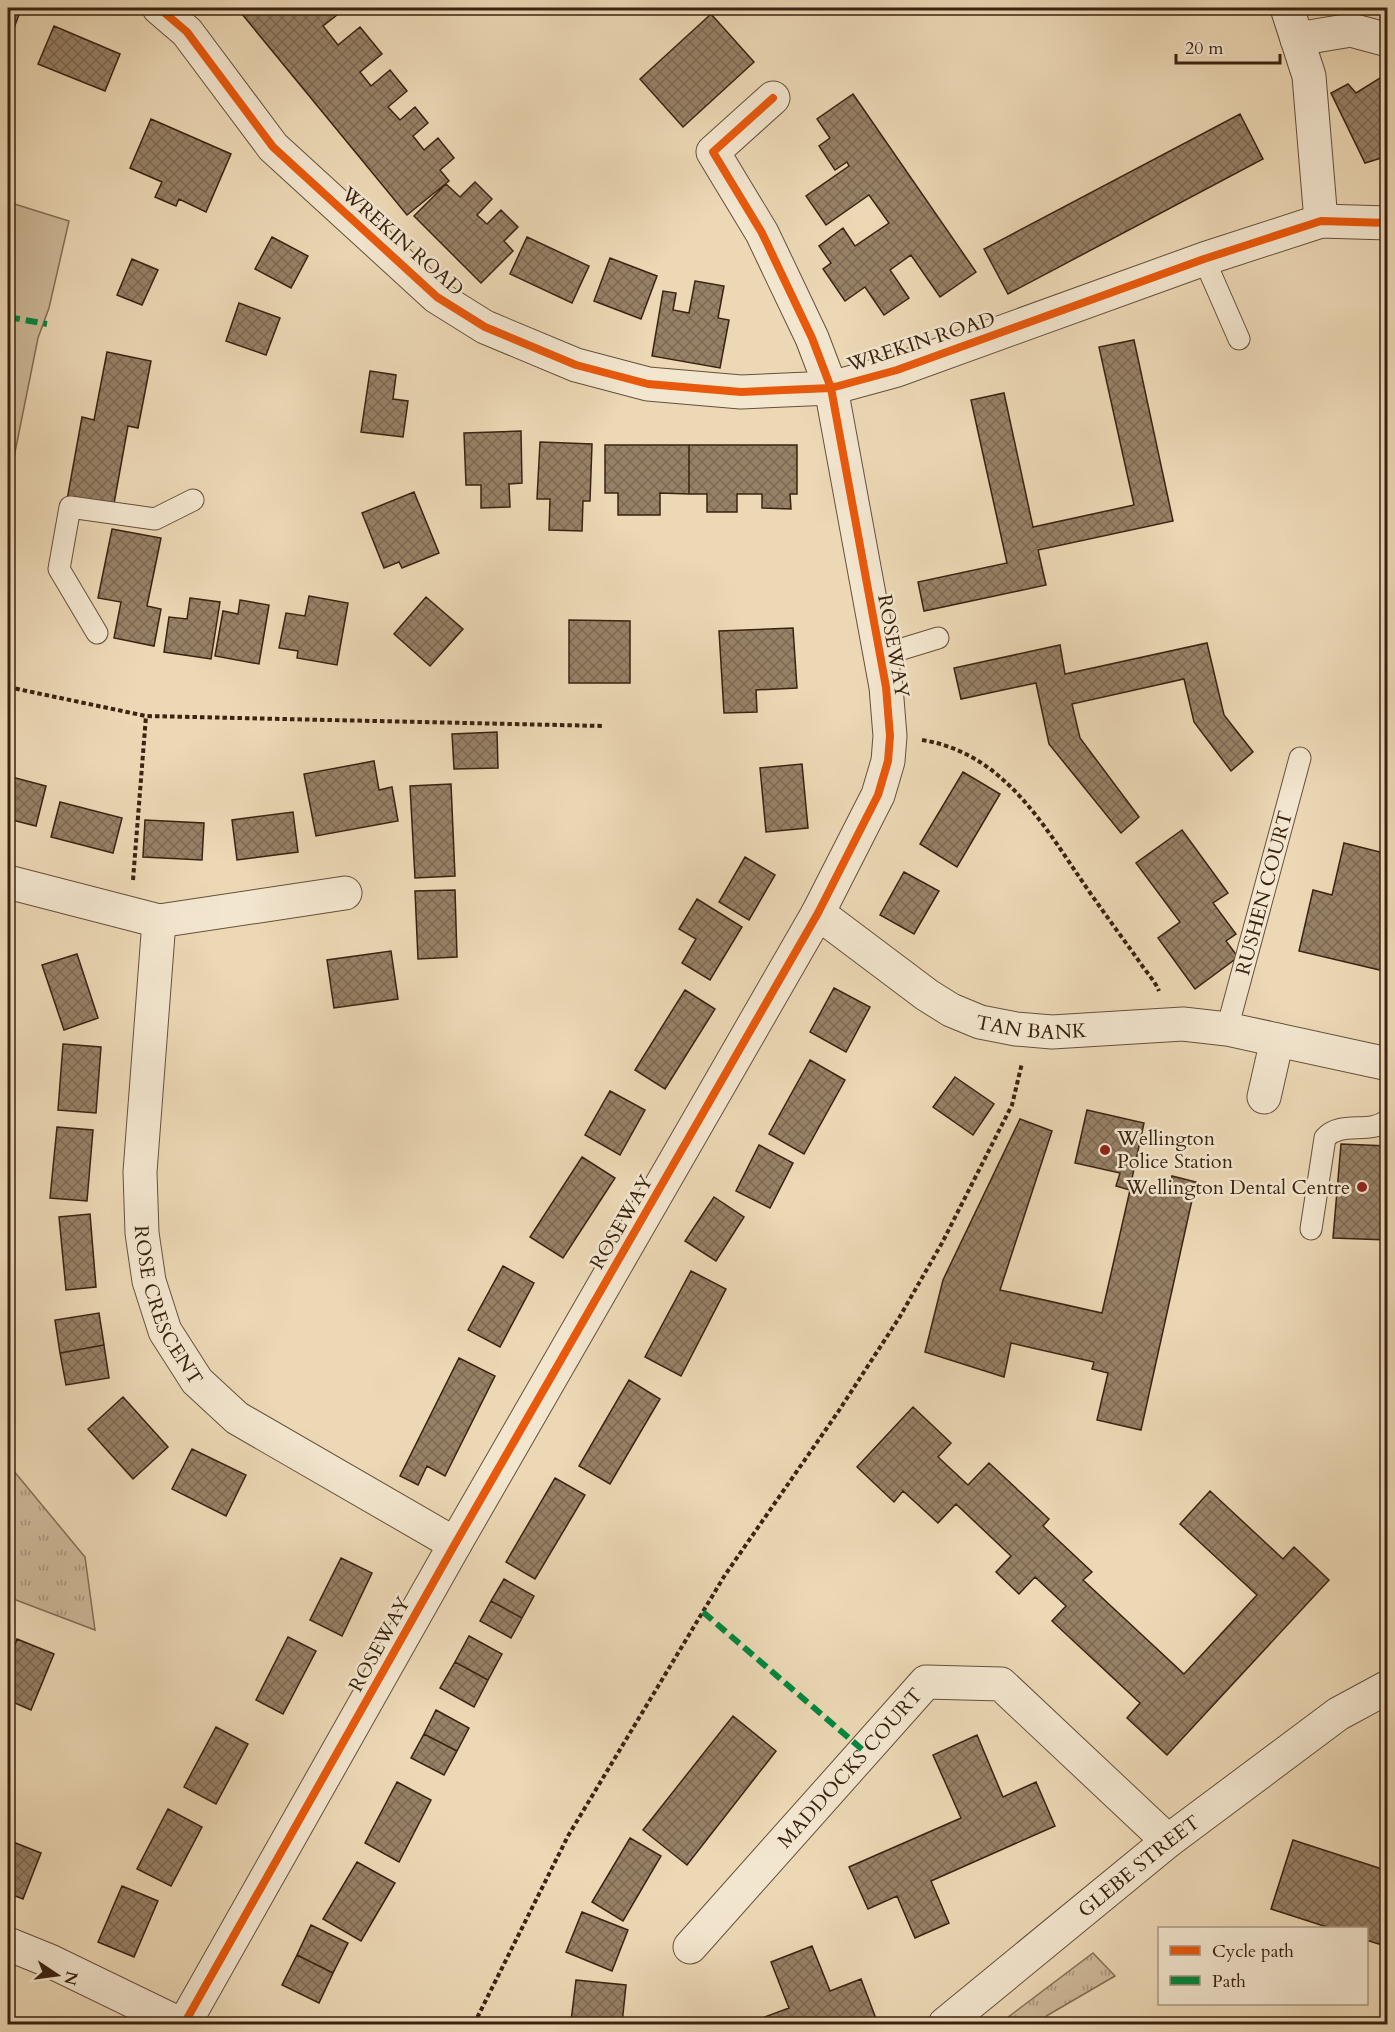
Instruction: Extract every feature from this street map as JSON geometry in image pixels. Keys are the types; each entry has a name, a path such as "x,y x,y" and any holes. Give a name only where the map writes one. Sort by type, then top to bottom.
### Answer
{"street":[{"name":"WREKIN ROAD","path":"159,8 187,33 273,147 437,297 485,327 576,365 648,384 741,392 831,388 897,370 1204,260 1321,221 1388,223"},
{"path":"1287,8 1309,76 1321,221"},
{"path":"1297,39 1351,30 1388,40"},
{"name":"ROSEWAY","path":"182,2025 455,1544 818,913 878,795 888,761 890,736 886,687 831,388 812,338 762,233 713,152 773,98"},
{"path":"8,882 159,921 345,893"},
{"name":"TAN BANK","path":"818,913 951,1010 980,1022 1052,1032 1174,1025 1227,1029 1388,1064"},
{"name":"ROSE CRESCENT","path":"159,921 140,1172 142,1233 149,1281 165,1331 196,1381 237,1418 455,1544"},
{"path":"1264,1097 1277,1040"},
{"name":"GLEBE STREET","path":"1338,1714 1388,1663"},
{"name":"MADDOCKS COURT","path":"690,1947 926,1682 1001,1684 1168,1841"},
{"name":"GLEBE STREET","path":"945,2025 1168,1841 1338,1714 1388,1687"},
{"path":"8,1944 50,1961 182,2025"}],"lane":[{"path":"1204,260 1239,339"},
{"path":"96,633 59,570 70,507 155,519 193,501"},
{"path":"879,656 938,638"},
{"name":"RUSHEN COURT","path":"1227,1029 1300,758"},
{"path":"1311,1229 1325,1138 1335,1129 1374,1127 1388,1120"}],"path":[{"path":"8,687 146,716 604,726"},
{"path":"132,891 146,716"},
{"path":"890,736 943,744 976,759 1009,783 1064,852 1096,902 1158,987 1174,1025"},
{"path":"474,2025 568,1836 725,1575 900,1318 942,1243 1012,1105 1029,1030"}],"green space":[{"path":"8,202 69,221 49,308 38,338 8,487"},
{"path":"8,1464 85,1557 95,1630 8,1597"},
{"path":"1093,1953 1115,1976 1036,2024 999,2024"}],"building":[{"path":"8,8 20,12 8,44"},
{"path":"237,8 346,8 323,26 338,45 360,27 382,54 360,72 371,86 390,70 407,91 388,107 400,120 415,107 428,123 413,136 424,150 438,138 454,158 440,170 449,181 407,215"},
{"path":"711,14 754,62 683,127 640,79"},
{"path":"54,26 120,54 105,91 38,64"},
{"path":"1388,73 1388,156 1365,163 1331,93 1348,84 1356,93"},
{"path":"853,94 976,272 940,297 911,255 890,270 909,298 884,315 865,287 845,301 823,269 831,263 819,246 843,228 855,246 889,223 869,195 826,225 806,196 849,166 847,162 835,170 819,146 830,138 817,119"},
{"path":"1240,114 1263,159 1008,294 984,249"},
{"path":"151,119 231,154 206,212 179,199 176,206 155,197 162,182 130,168"},
{"path":"475,182 492,199 477,215 487,224 501,210 518,227 504,241 513,251 481,283 414,216 446,184 460,197"},
{"path":"272,237 308,256 291,288 255,269"},
{"path":"527,237 589,266 572,303 510,274"},
{"path":"610,258 657,276 641,319 594,301"},
{"path":"132,259 158,270 142,305 117,295"},
{"path":"695,281 724,286 718,318 729,320 720,368 652,356 663,291 676,293 673,310 689,313"},
{"path":"239,303 280,318 266,355 226,341"},
{"path":"1134,340 1173,521 1038,550 1046,585 924,611 918,582 1007,563 971,400 1004,393 1033,527 1134,505 1099,347"},
{"path":"107,352 151,361 138,428 128,426 113,509 67,500 82,417 94,420"},
{"path":"370,371 396,375 393,399 408,401 403,437 361,432"},
{"path":"521,431 522,483 509,484 510,507 481,508 481,485 466,485 464,433"},
{"path":"540,442 592,444 590,501 583,501 582,531 549,530 550,499 537,499"},
{"path":"605,445 689,445 689,494 660,493 660,515 618,515 618,493 605,493"},
{"path":"689,445 797,445 797,494 790,494 791,509 762,508 762,494 737,494 737,512 707,512 707,494 689,494"},
{"path":"414,492 439,553 402,568 399,562 384,568 362,513"},
{"path":"112,529 161,538 147,606 161,609 154,646 114,638 121,602 98,598"},
{"path":"309,596 348,603 337,665 297,658 298,651 279,648 286,613 305,616"},
{"path":"426,597 463,629 430,666 394,634"},
{"path":"190,598 220,602 211,659 164,652 169,617 187,619"},
{"path":"240,600 269,605 259,664 215,656 223,611 238,614"},
{"path":"569,620 630,621 630,683 569,683"},
{"path":"793,628 797,688 756,690 757,712 724,713 719,631"},
{"path":"1207,643 1224,715 1253,752 1231,771 1194,722 1184,679 1072,704 1080,738 1139,817 1121,833 1049,744 1036,683 961,699 954,668 1060,645 1065,674"},
{"path":"497,732 498,768 454,769 452,734"},
{"path":"374,761 379,790 392,787 398,821 316,836 304,774"},
{"path":"802,764 808,828 766,832 760,768"},
{"path":"963,772 1000,794 957,867 920,844"},
{"path":"8,776 46,786 36,826 8,819"},
{"path":"451,784 455,876 415,878 410,786"},
{"path":"60,802 122,818 113,853 51,837"},
{"path":"293,812 298,852 237,860 232,820"},
{"path":"145,820 204,823 202,860 143,857"},
{"path":"1182,830 1228,893 1213,903 1236,934 1226,941 1238,957 1195,989 1158,938 1180,922 1136,863"},
{"path":"1344,843 1388,854 1388,972 1299,951 1313,890 1332,895"},
{"path":"745,857 775,875 749,920 719,902"},
{"path":"904,872 939,891 914,934 880,915"},
{"path":"455,890 457,957 418,959 415,891"},
{"path":"697,899 742,927 710,980 682,963 696,939 679,929"},
{"path":"391,951 398,999 334,1008 327,960"},
{"path":"77,954 98,1018 64,1030 42,965"},
{"path":"834,988 870,1007 846,1052 810,1032"},
{"path":"685,990 715,1009 665,1089 635,1070"},
{"path":"63,1044 101,1047 96,1113 58,1110"},
{"path":"810,1060 845,1080 804,1154 769,1134"},
{"path":"955,1077 994,1104 973,1135 933,1107"},
{"path":"610,1091 645,1110 620,1155 585,1135"},
{"path":"1087,1110 1144,1123 1131,1183 1169,1192 1172,1176 1196,1182 1141,1430 1097,1420 1108,1373 1092,1369 1094,1362 1011,1343 1004,1377 925,1352 943,1280 1020,1119 1052,1131 1000,1290 1102,1313 1130,1190 1116,1186 1120,1173 1075,1163"},
{"path":"57,1127 93,1130 87,1201 50,1198"},
{"name":"Wellington Dental Centre","path":"1341,1144 1388,1146 1387,1240 1333,1238"},
{"path":"759,1145 793,1163 770,1208 736,1191"},
{"path":"582,1157 615,1178 563,1258 530,1237"},
{"path":"714,1197 744,1217 716,1261 685,1241"},
{"path":"90,1214 96,1287 66,1290 59,1217"},
{"path":"503,1266 534,1283 500,1347 468,1330"},
{"path":"691,1271 726,1289 681,1376 645,1357"},
{"path":"99,1313 104,1345 60,1353 55,1320"},
{"path":"104,1345 109,1378 66,1385 60,1353"},
{"path":"459,1358 495,1376 445,1476 427,1466 418,1485 400,1476"},
{"path":"629,1380 660,1399 610,1484 579,1466"},
{"path":"123,1397 168,1447 133,1479 88,1429"},
{"path":"913,1407 951,1443 938,1457 968,1485 989,1463 1049,1519 1043,1526 1092,1572 1083,1580 1184,1674 1257,1595 1180,1524 1210,1491 1283,1559 1294,1547 1329,1580 1167,1755 1127,1718 1140,1703 1052,1621 1066,1606 1035,1577 1019,1594 996,1572 1011,1556 956,1504 938,1523 903,1491 894,1502 857,1467"},
{"path":"192,1449 246,1475 226,1516 172,1489"},
{"path":"555,1478 585,1495 535,1579 506,1562"},
{"path":"341,1558 372,1573 342,1636 310,1620"},
{"path":"504,1579 534,1596 522,1618 491,1601"},
{"path":"491,1601 522,1618 511,1638 480,1621"},
{"path":"469,1636 502,1654 488,1680 455,1662"},
{"path":"288,1637 316,1651 283,1714 256,1700"},
{"path":"17,1639 54,1654 31,1710 8,1700 8,1663"},
{"path":"455,1662 488,1680 474,1707 440,1688"},
{"path":"436,1710 469,1728 457,1751 424,1734"},
{"path":"733,1716 776,1751 687,1865 643,1830"},
{"path":"216,1727 248,1744 216,1804 184,1787"},
{"path":"424,1734 457,1751 444,1775 411,1758"},
{"path":"977,1735 1003,1797 1036,1782 1055,1826 931,1881 949,1923 915,1938 897,1896 868,1909 849,1867 961,1818 933,1755"},
{"path":"397,1782 431,1800 399,1862 365,1843"},
{"path":"168,1809 202,1827 171,1886 137,1869"},
{"path":"630,1838 661,1856 623,1921 592,1902"},
{"path":"8,1840 41,1853 23,1899 8,1893"},
{"path":"1293,1840 1382,1869 1388,1853 1388,1947 1368,1941 1368,1927 1327,1927 1271,1909"},
{"path":"357,1862 395,1883 361,1941 323,1919"},
{"path":"122,1886 158,1901 134,1957 98,1942"},
{"path":"582,1912 628,1930 612,1971 566,1952"},
{"path":"311,1925 348,1943 333,1973 297,1955"},
{"path":"812,1946 830,1991 861,1979 878,2024 746,2024 789,2008 771,1962"},
{"path":"297,1955 333,1973 319,2003 282,1985"},
{"path":"576,1980 626,1985 622,2024 571,2021"},
{"path":"8,2003 13,2005 8,2019"}],"marked path":[{"path":"8,317 47,324"},
{"path":"703,1612 864,1751"}],"cycle path":[{"path":"159,8 187,32 273,147 437,297 485,327 576,365 648,384 741,392 831,388 897,370 1204,259 1321,221 1388,223"},
{"path":"184,2024 455,1544 818,913 878,795 888,761 890,736 886,687 831,388 812,338 762,233 713,152 773,98"}],"place":[{"name":"Wellington Police Station","path":"1105,1150"},
{"name":"Wellington Dental Centre","path":"1362,1187"}]}
